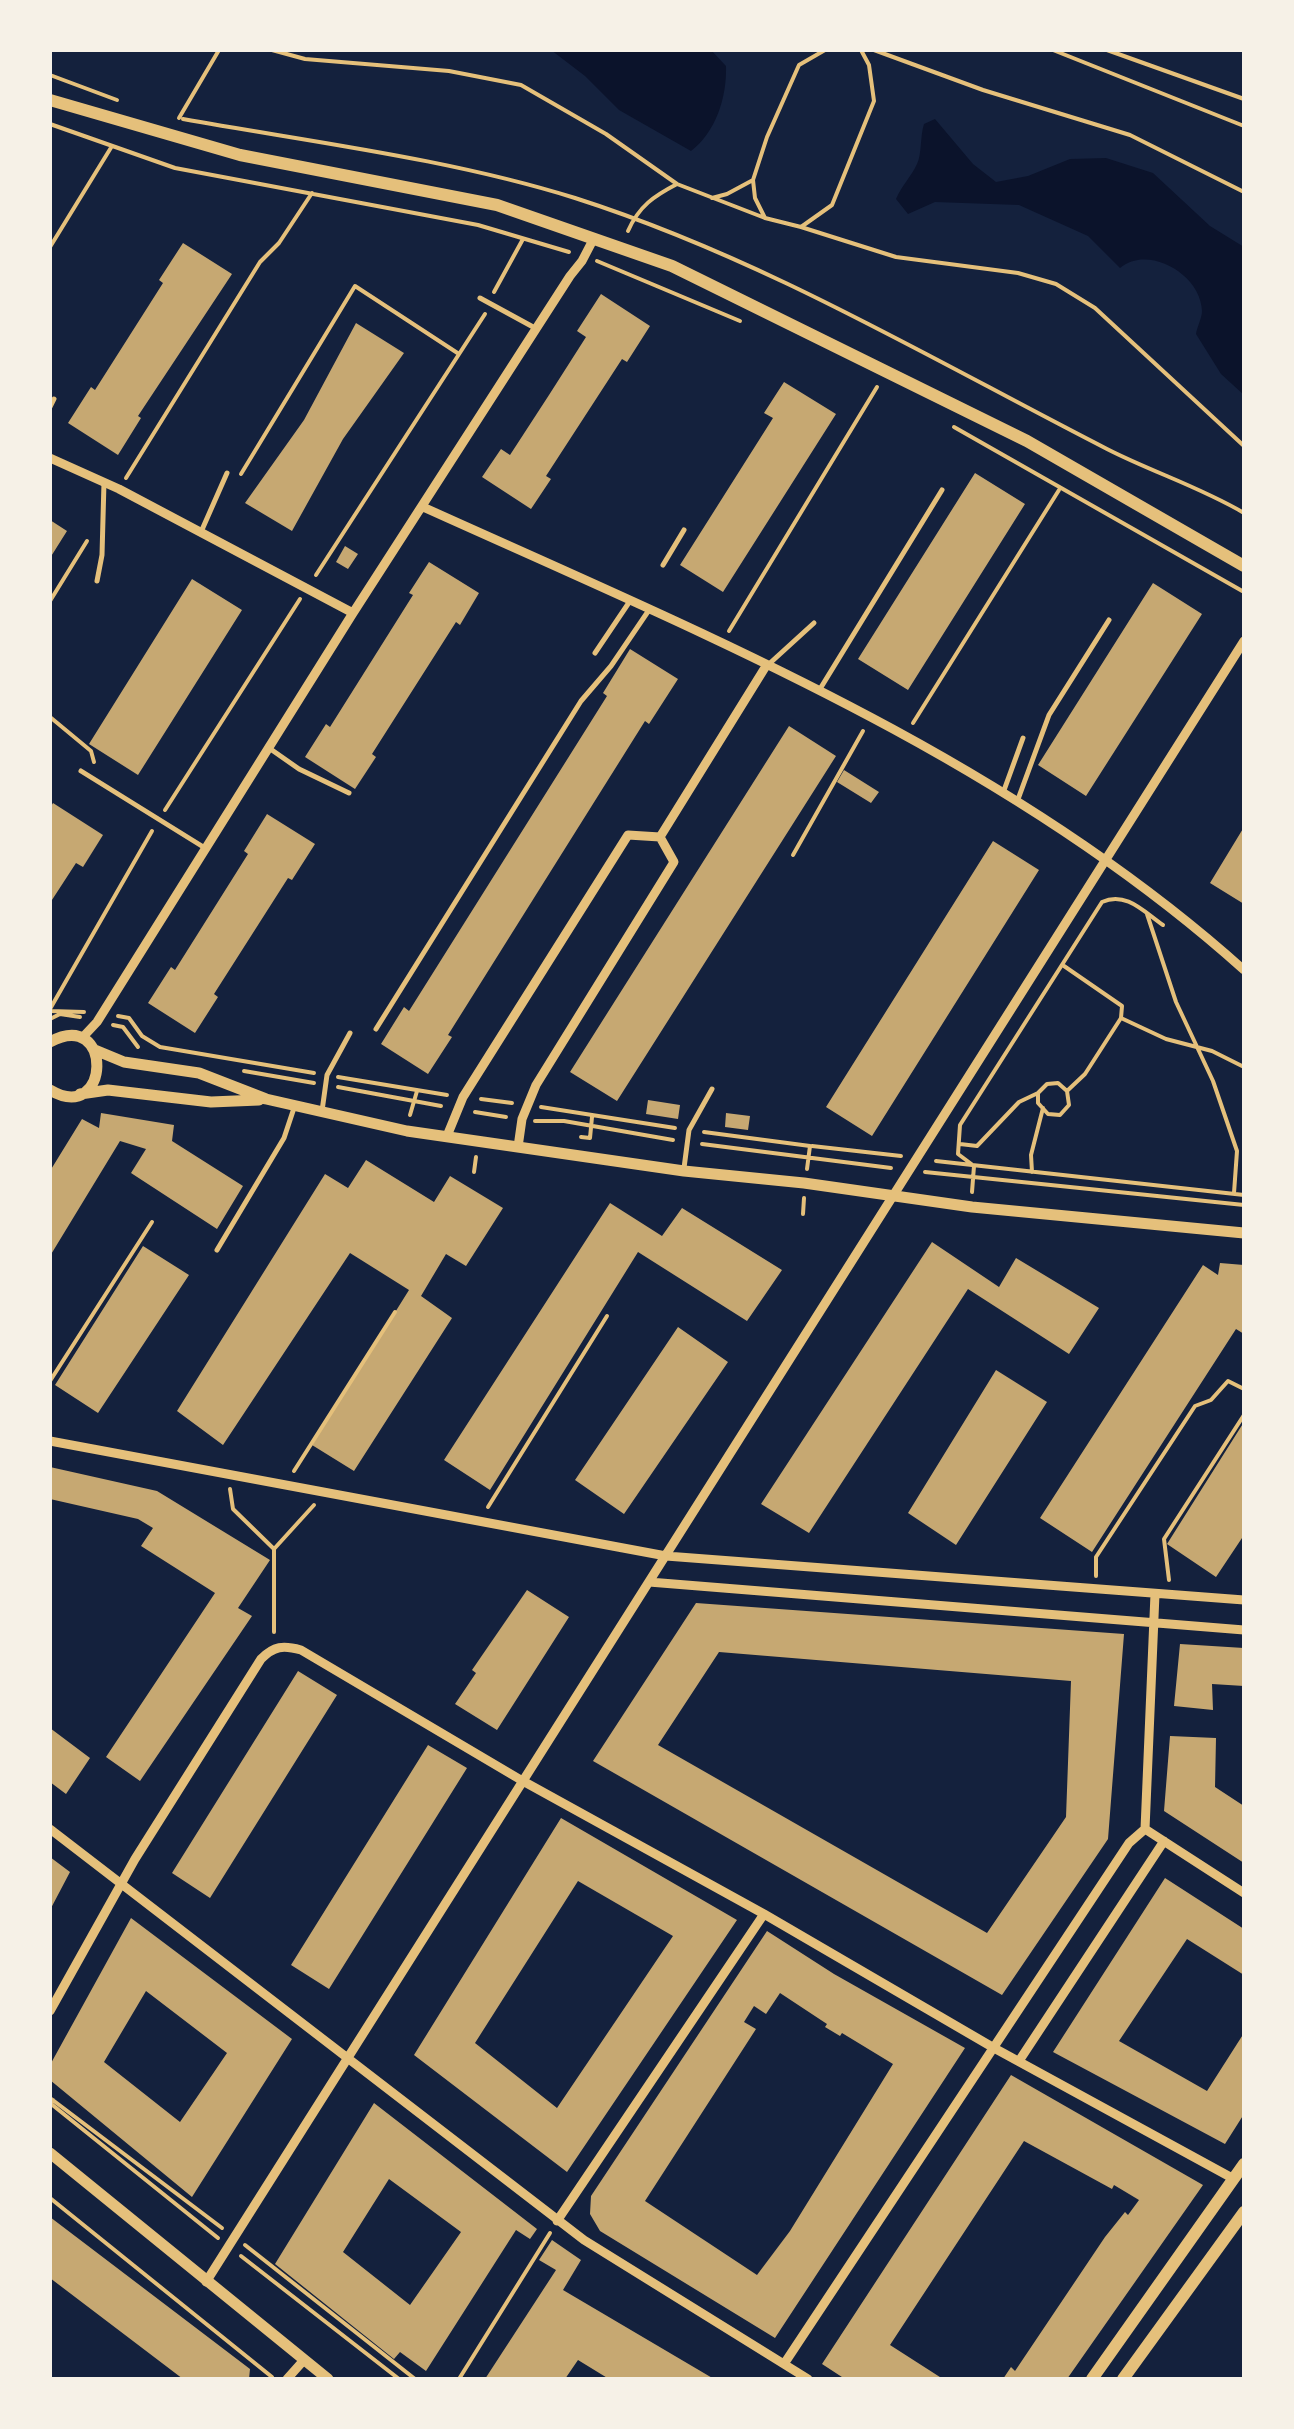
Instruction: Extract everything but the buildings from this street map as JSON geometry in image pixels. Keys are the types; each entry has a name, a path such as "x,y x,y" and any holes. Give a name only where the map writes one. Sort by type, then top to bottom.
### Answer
{"main road":[{"path":"50,100 240,155 496,205 621,247 728,291 1027,440 1244,566"},
{"path":"1092,2379 1244,2164"},
{"path":"1123,2379 1244,2212"}],"street":[{"path":"82,1038 97,1022 352,614 594,238"},
{"path":"50,458 119,489 352,614"},
{"path":"423,507 721,644 906,736 1107,858 1244,970"},
{"path":"206,2282 1244,641"},
{"path":"660,837 766,666"},
{"path":"447,1136 458,1109 628,835 660,837"},
{"path":"518,1146 522,1119 536,1084 674,862 660,837"},
{"path":"54,1038 82,1038 94,1050 98,1060 95,1080 80,1094"},
{"path":"94,1050 124,1062 199,1073 266,1099 447,1136 972,1207 1244,1233"},
{"path":"51,1094 71,1096 108,1090 211,1102 266,1099"},
{"path":"50,1441 666,1556 1244,1600"},
{"path":"649,1582 1244,1630"},
{"path":"784,2364 1130,1844 1145,1828 1155,1594"},
{"path":"50,2011 121,1883 261,1660 277,1647 301,1650 521,1780 1234,2179"},
{"path":"1145,1828 1244,1894"},
{"path":"50,1829 557,2221 808,2379"},
{"path":"1019,2062 1164,1841"},
{"path":"557,2221 764,1914"},
{"path":"50,2153 328,2379"},
{"path":"287,2379 304,2360"}],"lane":[{"path":"480,298 538,330"},
{"path":"50,406 54,399"},
{"path":"200,532 227,473"},
{"path":"97,581 104,482"},
{"path":"818,692 942,490"},
{"path":"663,565 684,530"},
{"path":"595,654 630,601"},
{"path":"376,1028 581,702 649,610"},
{"path":"1017,802 1049,716 1109,620"},
{"path":"766,666 814,622"},
{"path":"1003,793 1023,738"},
{"path":"268,748 299,769 349,793"},
{"path":"81,771 206,848"},
{"path":"322,1111 324,1085 350,1033"},
{"path":"684,1171 689,1130 712,1089"},
{"path":"217,1250 284,1138 295,1105"}],"path":[{"path":"179,118 219,50"},
{"path":"272,50 305,59 450,71 520,85 606,134 677,184 711,198 896,256 1018,273 1056,284 1095,308 1244,446"},
{"path":"765,218 755,198 753,180 766,137 798,65 825,50"},
{"path":"801,227 832,205 874,102 869,65 861,50"},
{"path":"874,50 983,90 1130,135 1244,192"},
{"path":"1053,50 1244,126"},
{"path":"1107,50 1244,99"},
{"path":"50,75 119,100"},
{"path":"166,116 484,174 578,199 633,219 734,258 1009,395 1110,450 1214,495 1244,513"},
{"path":"50,124 175,168 478,225 612,266 740,321"},
{"path":"50,247 112,146"},
{"path":"711,198 753,180"},
{"path":"612,266 638,211 655,195 677,184"},
{"path":"119,489 260,262 279,243 312,194"},
{"path":"50,1009 160,819 486,312 487,302 512,265 523,239"},
{"path":"240,476 355,286 459,354"},
{"path":"721,644 880,383"},
{"path":"945,421 1244,592"},
{"path":"906,736 1060,488"},
{"path":"50,601 102,516"},
{"path":"50,717 92,751 96,768"},
{"path":"793,854 871,718"},
{"path":"1095,878 1172,932"},
{"path":"974,1166 958,1154 960,1125 1102,902 1112,897 1124,898"},
{"path":"1147,914 1176,1002 1199,1048 1237,1151 1234,1194"},
{"path":"1064,966 1122,1006 1121,1018 1085,1074 1068,1091"},
{"path":"50,1018 60,1014 78,1017"},
{"path":"1121,1018 1244,1067"},
{"path":"120,1026 142,1051"},
{"path":"234,1069 458,1109 591,1125 687,1142 973,1178 1244,1206"},
{"path":"958,1144 977,1146 1019,1102 1047,1084 1058,1083 1068,1091 1070,1105 1060,1116 1048,1114 1038,1103 1038,1092"},
{"path":"1032,1174 1031,1155 1042,1108"},
{"path":"573,1137 590,1138 592,1115"},
{"path":"810,1146 1244,1195"},
{"path":"474,1172 476,1153"},
{"path":"972,1207 974,1166"},
{"path":"50,1381 152,1222"},
{"path":"286,1483 395,1312"},
{"path":"480,1520 607,1316"},
{"path":"1096,1589 1096,1558 1195,1406 1211,1400 1228,1381 1244,1389"},
{"path":"1170,1594 1164,1539 1244,1416"},
{"path":"230,1473 234,1509 274,1550"},
{"path":"277,1647 274,1550 314,1506 336,1492"},
{"path":"50,2198 274,2379"},
{"path":"459,2379 557,2221"}],"water":[{"path":"551,50 711,50 726,66 718,113 707,134 691,151 619,110"},
{"path":"935,119 973,164 996,182 1028,176 1070,159 1106,158 1153,173 1210,226 1244,247 1244,395 1221,374 1196,334 1202,314 1199,298 1193,285 1171,267 1144,259 1120,268 1088,236 1019,205 935,202 908,214 896,199 919,160 924,124"}]}
